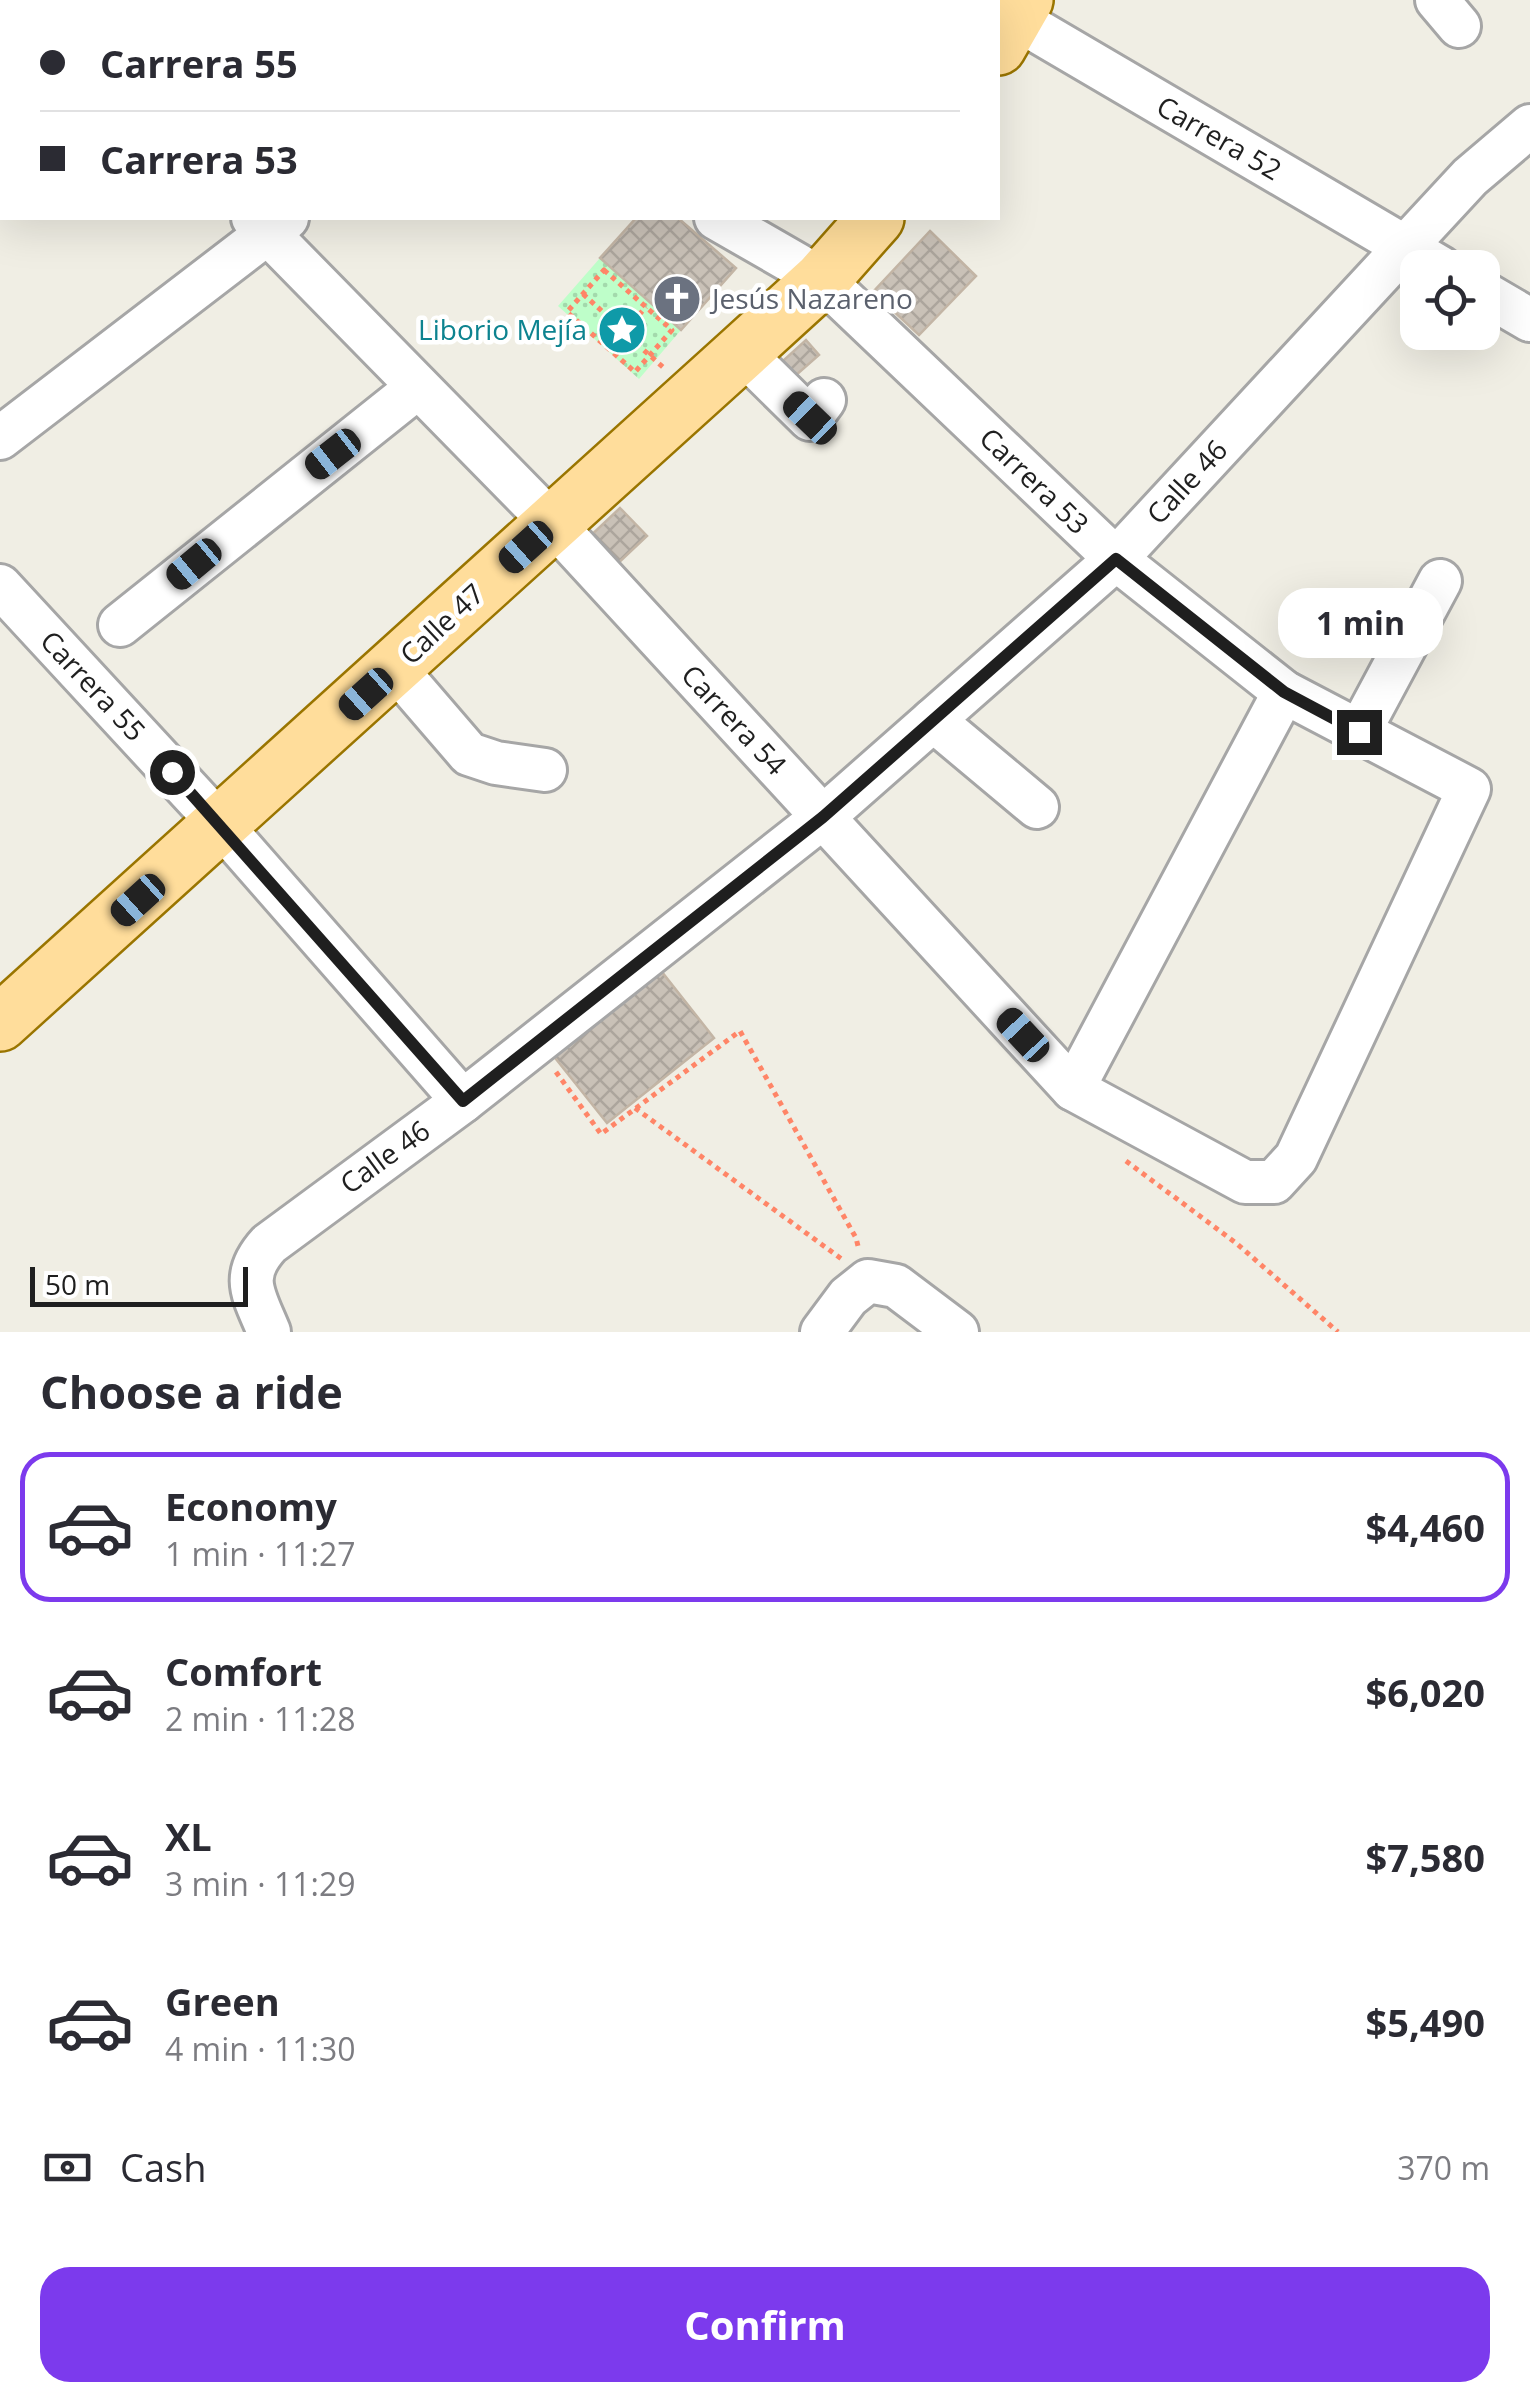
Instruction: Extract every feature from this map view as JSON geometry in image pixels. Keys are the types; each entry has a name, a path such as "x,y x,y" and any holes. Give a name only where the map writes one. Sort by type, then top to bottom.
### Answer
{"main road":[{"name":"Calle 47","path":"0,1023 742,352 822,278 874,220"}],"street":[{"name":"Carrera 52","path":"1002,13 1412,250"},
{"name":"Calle 46","path":"269,1332 249,1281 254,1260 300,1219 463,1101 823,817 1116,559 1470,177 1530,126"},
{"name":"Carrera 53","path":"720,220 822,278 1116,559 1284,692 1468,789 1296,1158 1274,1182 1245,1182"},
{"name":"Carrera 54","path":"269,223 418,386 552,523 1073,1090 1245,1182"},
{"path":"0,438 269,223"},
{"path":"1500,302 1530,320"},
{"path":"742,352 810,418 824,400"},
{"path":"120,625 418,386"},
{"path":"1359,732 1440,581"},
{"name":"Carrera 55","path":"0,586 221,825 463,1101"},
{"path":"394,668 469,754 496,763 545,770"},
{"path":"1073,1090 1284,692"},
{"path":"933,720 1037,807"},
{"path":"822,1332 848,1297 868,1279 896,1286 958,1332"}],"path":[{"path":"604,270 672,330 635,372 567,312 583,294 604,270"},
{"path":"583,294 614,322"},
{"path":"629,336 631,324 646,308"},
{"path":"618,339 612,330 614,322 620,319 631,324"},
{"path":"610,350 618,339 629,336"},
{"path":"629,336 650,355"},
{"path":"535,1044 601,1134 740,1030 856,1238 868,1279"},
{"path":"635,1108 868,1279"},
{"path":"1118,1155 1236,1243 1338,1332"}],"green space":[{"name":"Liborio Mejía","path":"600,258 681,330 639,379 558,306"}],"building":[{"name":"Jesús Nazareno","path":"634,220 680,220 736,268 681,330 600,258"},
{"path":"930,231 976,276 919,335 873,292"},
{"path":"806,340 819,355 787,383 774,369"},
{"path":"620,508 647,536 613,568 586,540"},
{"path":"651,958 714,1038 607,1123 544,1044"}],"place":[{"name":"Jesús Nazareno","path":"677,299"},
{"name":"Liborio Mejía","path":"622,330"}],"route":[{"path":"172,772 463,1101 823,817 1116,559 1284,692 1359,732"}]}
